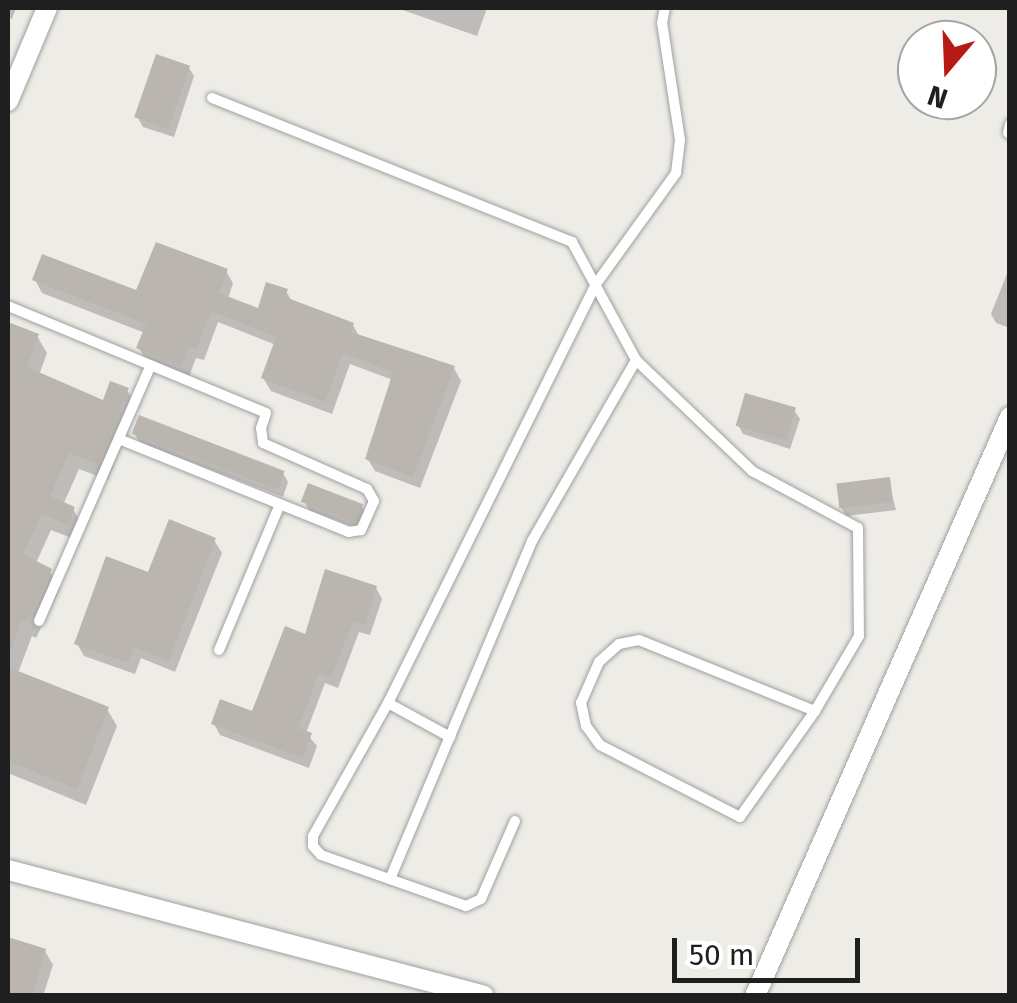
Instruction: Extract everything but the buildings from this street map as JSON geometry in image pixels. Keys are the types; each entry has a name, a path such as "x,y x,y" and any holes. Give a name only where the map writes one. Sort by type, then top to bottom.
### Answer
{"street":[{"path":"8,102 46,8"},
{"path":"756,996 1010,417"},
{"path":"8,870 484,996"}],"lane":[{"path":"516,821 481,899 466,906 320,855 312,836 388,703 596,284 676,174 680,140 662,23 665,8"},
{"path":"212,98 572,242 636,360 752,471 858,528 859,636 815,711 740,818 600,746 586,726 582,703 599,662 619,644 640,640 815,711"},
{"path":"8,306 266,412 260,428 263,443 367,489 374,501 361,530 349,532 119,438"},
{"path":"390,879 532,541 636,360"},
{"path":"39,622 151,366"},
{"path":"219,650 280,504"},
{"path":"388,703 450,737"}]}
